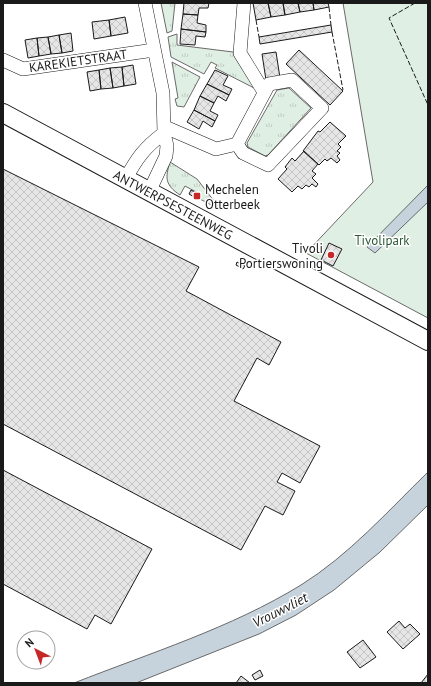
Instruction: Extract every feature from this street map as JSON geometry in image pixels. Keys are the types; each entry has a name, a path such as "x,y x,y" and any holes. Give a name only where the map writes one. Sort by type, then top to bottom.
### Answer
{"main road":[{"name":"ANTWERPSESTEENWEG","path":"3,113 125,180 428,340"}],"street":[{"path":"145,3 163,92 164,130 167,146 166,156 150,192"},
{"path":"244,3 240,53 264,92"},
{"name":"KAREKIETSTRAAT","path":"3,60 16,67 27,68 154,50"},
{"path":"164,130 216,149 236,144 269,84 292,80 322,108 268,165 243,153 236,144"},
{"path":"125,180 134,162 146,147 164,130"}],"green space":[{"path":"161,3 175,3 172,31 167,33"},
{"name":"Tivolipark","path":"343,3 428,3 428,318 306,253 373,182"},
{"path":"177,34 177,45 233,52 256,89 215,68 217,65 211,62 204,74 171,57 168,37"},
{"path":"172,62 200,77 184,107 177,106 175,99 178,98"},
{"path":"289,88 311,108 268,155 265,156 248,147 247,143 277,90"},
{"path":"170,162 197,179 221,210 198,198 200,194 185,186 180,195 171,188 167,177"}],"water":[{"path":"428,185 428,202 375,253 367,247"},
{"name":"Vrouwvliet","path":"428,472 428,505 380,552 334,590 296,615 259,634 136,683 74,683 218,627 247,614 301,585 319,573 352,546"}],"building":[{"path":"184,3 209,3 208,8 199,8 198,15 183,14"},
{"path":"253,3 268,3 271,17 256,20"},
{"path":"268,3 283,3 285,15 271,17"},
{"path":"283,3 298,3 300,12 285,15"},
{"path":"298,3 313,3 314,10 300,12"},
{"path":"313,3 328,3 329,7 314,10"},
{"path":"183,14 198,15 197,23 206,25 206,32 181,29"},
{"path":"125,17 128,33 111,36 109,20"},
{"path":"109,20 111,36 94,39 92,22"},
{"path":"331,25 332,32 260,44 259,37"},
{"path":"181,29 206,32 205,37 196,36 195,45 180,44"},
{"path":"71,33 73,51 62,53 59,35"},
{"path":"59,35 62,53 51,54 48,37"},
{"path":"48,37 51,54 39,56 37,38"},
{"path":"37,38 39,56 28,58 25,40"},
{"path":"299,50 343,91 330,105 286,64"},
{"path":"276,52 280,78 266,80 262,54"},
{"path":"133,65 136,84 124,86 122,67"},
{"path":"122,67 124,86 113,88 110,68"},
{"path":"110,68 113,88 101,89 99,70"},
{"path":"99,70 101,89 90,91 87,72"},
{"path":"215,70 228,76 223,85 232,89 229,95 207,84"},
{"path":"207,84 229,95 226,101 218,96 214,103 200,96"},
{"path":"200,96 214,103 210,111 218,115 215,121 194,110"},
{"path":"194,110 215,121 212,127 203,121 199,129 187,122"},
{"path":"330,122 346,136 338,144 341,147 337,151 340,153 337,156 340,160 337,163 331,158 327,161 325,159 319,165 303,151 318,131 320,132"},
{"path":"304,151 318,164 312,171 316,174 312,178 318,184 316,187 312,184 309,187 306,185 302,189 298,186 292,192 278,179 287,169 285,167 292,158 295,161"},
{"path":"3,169 199,267 186,291 281,342 269,365 257,358 234,401 320,446 300,483 282,473 277,482 295,491 283,515 265,506 241,550 3,424"},
{"path":"191,190 198,194 196,198 189,194"},
{"name":"Tivoli Portierswoning","path":"329,243 342,249 333,266 321,260"},
{"path":"237,262 245,266 243,269 236,265"},
{"path":"3,470 152,549 111,624 95,615 87,629 3,584"},
{"path":"399,621 405,628 410,624 420,634 403,649 387,632"},
{"path":"363,640 376,657 360,668 347,652"},
{"path":"260,670 263,676 255,680 252,675"},
{"path":"428,674 428,683 421,683"},
{"path":"241,676 250,683 236,683"}],"fence":[{"path":"415,3 389,18 428,105"},
{"path":"329,7 331,25"},
{"path":"256,20 259,37"},
{"path":"332,32 343,90"}],"place":[{"name":"Mechelen Otterbeek","path":"197,196"},
{"name":"Tivoli Portierswoning","path":"331,255"}]}
